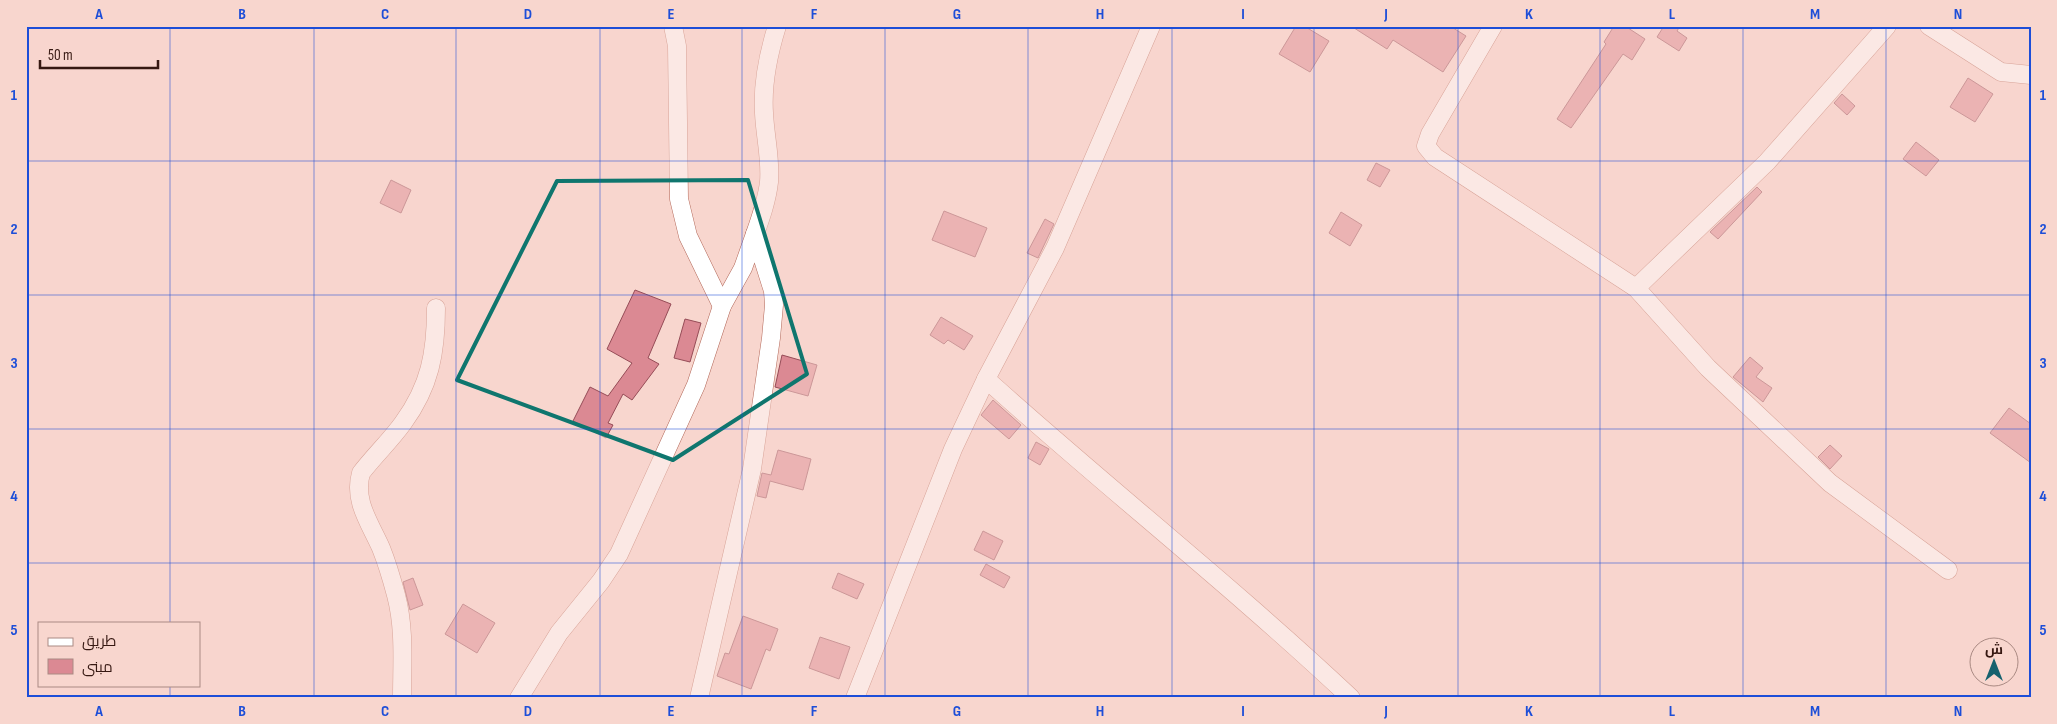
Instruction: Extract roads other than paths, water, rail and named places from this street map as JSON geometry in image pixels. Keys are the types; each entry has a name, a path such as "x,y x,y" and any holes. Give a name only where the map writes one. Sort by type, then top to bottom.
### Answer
{"street":[{"path":"673,26 677,46 680,199 688,236 722,306"},
{"path":"519,698 559,633 601,581 619,554 696,385 722,306 743,268 767,196 769,180 764,86 768,54 777,26"},
{"path":"854,698 953,449 986,379 1055,248 1151,26"},
{"path":"1493,26 1430,134 1426,146 1443,162 1636,288 1708,368 1830,483 1948,570"},
{"path":"1636,288 1767,162 1887,26"},
{"path":"1929,26 2001,72 2031,75"},
{"path":"699,698 750,477 771,338 774,305 773,291 755,234"},
{"path":"402,698 402,633 397,596 382,550 361,506 358,482 361,474 402,424 424,390 436,339 436,308"},
{"path":"986,379 1074,458 1310,659 1351,698"}]}
